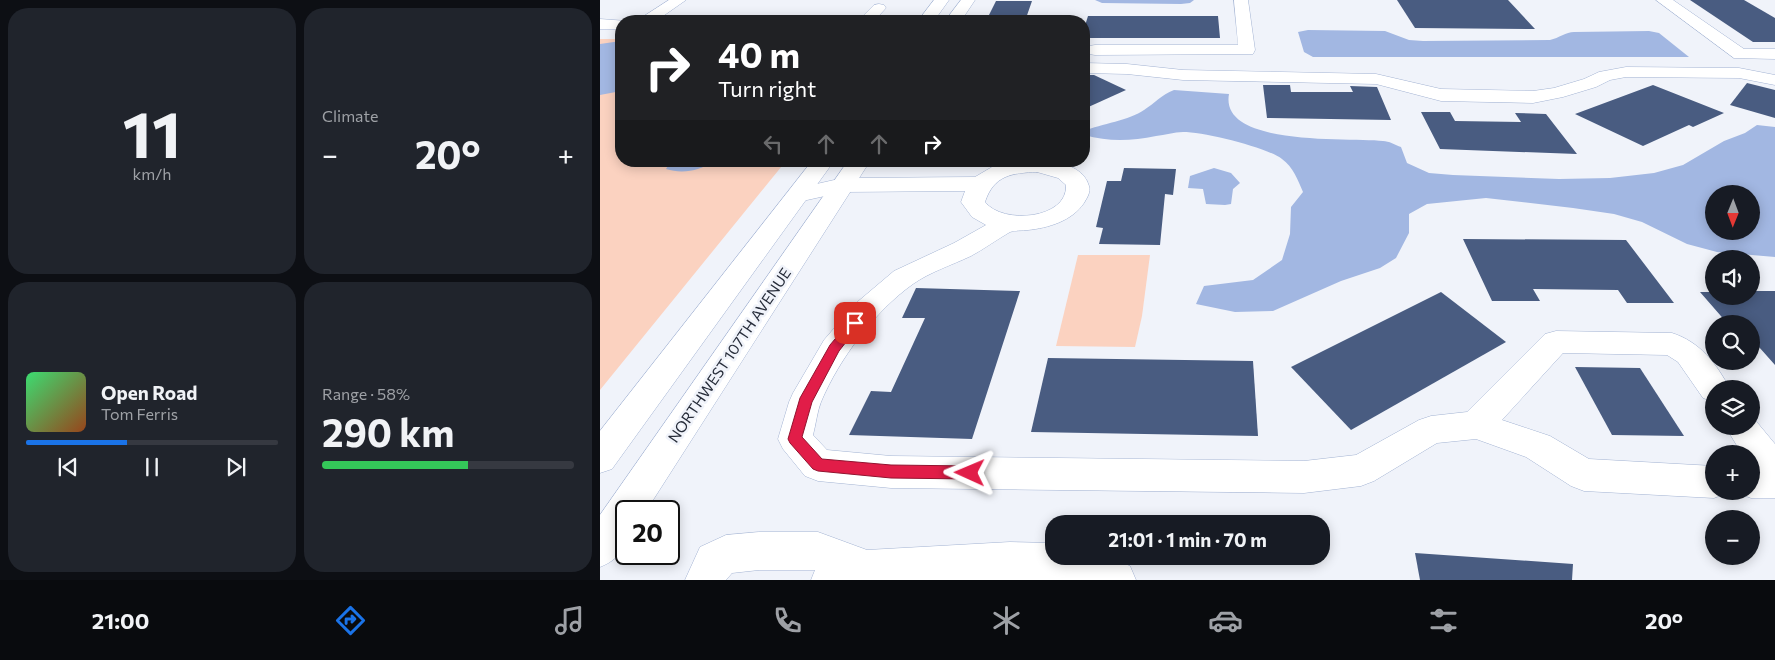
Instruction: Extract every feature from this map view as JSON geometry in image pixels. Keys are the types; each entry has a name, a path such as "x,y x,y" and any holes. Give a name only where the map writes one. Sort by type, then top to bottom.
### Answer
{"main road":[{"path":"655,15 679,0"},
{"path":"931,15 942,0"},
{"path":"957,15 968,0"},
{"path":"1090,50 1247,50 1241,0"},
{"path":"1664,0 1740,54 1775,54"},
{"path":"872,15 879,8"},
{"path":"600,24 615,24"},
{"path":"1090,68 1127,69 1183,75 1376,79 1441,95 1466,96 1533,97 1556,93 1605,76 1626,72 1739,72 1775,80"},
{"path":"1455,78 1466,96"},
{"path":"1540,79 1596,80"},
{"path":"600,458 819,167"},
{"name":"NORTHWEST 107TH AVENUE","path":"600,548 855,167"},
{"path":"1010,167 990,176 977,193 977,210 984,216 1008,223 1028,223 1047,218 1063,210 1074,200 1078,190 1075,180 1067,172 1049,167"},
{"path":"798,195 977,193"},
{"path":"1008,223 963,249 904,277 865,311 835,348 805,402 795,439 818,465 891,472 1304,477 1361,470 1431,430 1476,425 1538,446 1584,475 1705,482"},
{"path":"1476,425 1556,342 1672,344 1689,354 1708,380"},
{"path":"1748,435 1775,472"},
{"path":"1760,482 1775,482"},
{"path":"706,580 714,561 726,554 759,550 818,551 849,575 1010,562 1047,562 1072,566 1116,580"}],"shaded area":[{"path":"600,39 615,39 615,167 781,167 600,390"},
{"path":"1078,255 1150,255 1142,316 1135,347 1056,346"}],"water":[{"path":"1095,0 1194,0 1190,3 1181,4 1102,3"},
{"path":"1308,30 1385,31 1409,40 1423,41 1550,40 1571,32 1649,31 1659,33 1689,57 1313,57 1304,52 1298,32"},
{"path":"615,42 615,92 600,95 600,44"},
{"path":"1174,90 1229,94 1231,111 1244,124 1265,132 1318,139 1388,142 1401,147 1407,163 1429,173 1559,179 1610,178 1654,173 1683,165 1724,141 1745,133 1757,125 1775,127 1775,257 1760,256 1760,250 1710,250 1687,244 1642,222 1614,214 1486,198 1427,204 1409,214 1409,233 1396,258 1380,268 1341,281 1273,311 1235,312 1196,304 1204,286 1253,280 1282,260 1290,234 1291,207 1303,192 1292,170 1282,159 1274,154 1234,141 1183,132 1120,140 1090,136 1090,129 1123,119 1148,107"},
{"path":"667,167 703,167 685,171 666,169"},
{"path":"1214,168 1231,173 1240,183 1233,189 1231,204 1206,204 1203,189 1188,188 1190,176"}],"building":[{"path":"1397,0 1508,0 1535,29 1415,28"},
{"path":"1690,0 1744,0 1775,18 1775,42 1753,42"},
{"path":"996,1 1032,1 1027,15 989,15"},
{"path":"1090,16 1218,16 1220,38 1090,38"},
{"path":"1090,75 1094,75 1126,90 1090,106"},
{"path":"1747,83 1775,90 1775,118 1730,105"},
{"path":"1263,85 1290,85 1291,92 1353,92 1350,86 1377,87 1391,120 1267,118"},
{"path":"1653,85 1724,113 1693,127 1689,125 1643,146 1575,114"},
{"path":"1421,112 1450,112 1455,121 1521,122 1515,113 1546,114 1577,154 1440,149"},
{"path":"1124,168 1176,169 1173,195 1165,194 1160,245 1099,244 1103,228 1096,227 1107,181 1121,181"},
{"path":"1463,239 1626,240 1674,303 1627,303 1618,290 1533,289 1540,301 1492,301"},
{"path":"916,288 1020,291 972,439 849,435 871,391 891,392 925,318 902,318"},
{"path":"1760,291 1775,291 1775,365 1760,348 1760,315 1720,315 1711,305 1760,305"},
{"path":"1441,292 1506,342 1351,430 1291,367"},
{"path":"1048,358 1253,361 1258,436 1031,432"},
{"path":"1575,367 1640,368 1684,436 1612,435"},
{"path":"1415,553 1573,564 1572,580 1420,580"}],"route":[{"path":"855,323 835,348 805,402 795,439 818,465 891,472 970,473"}]}
